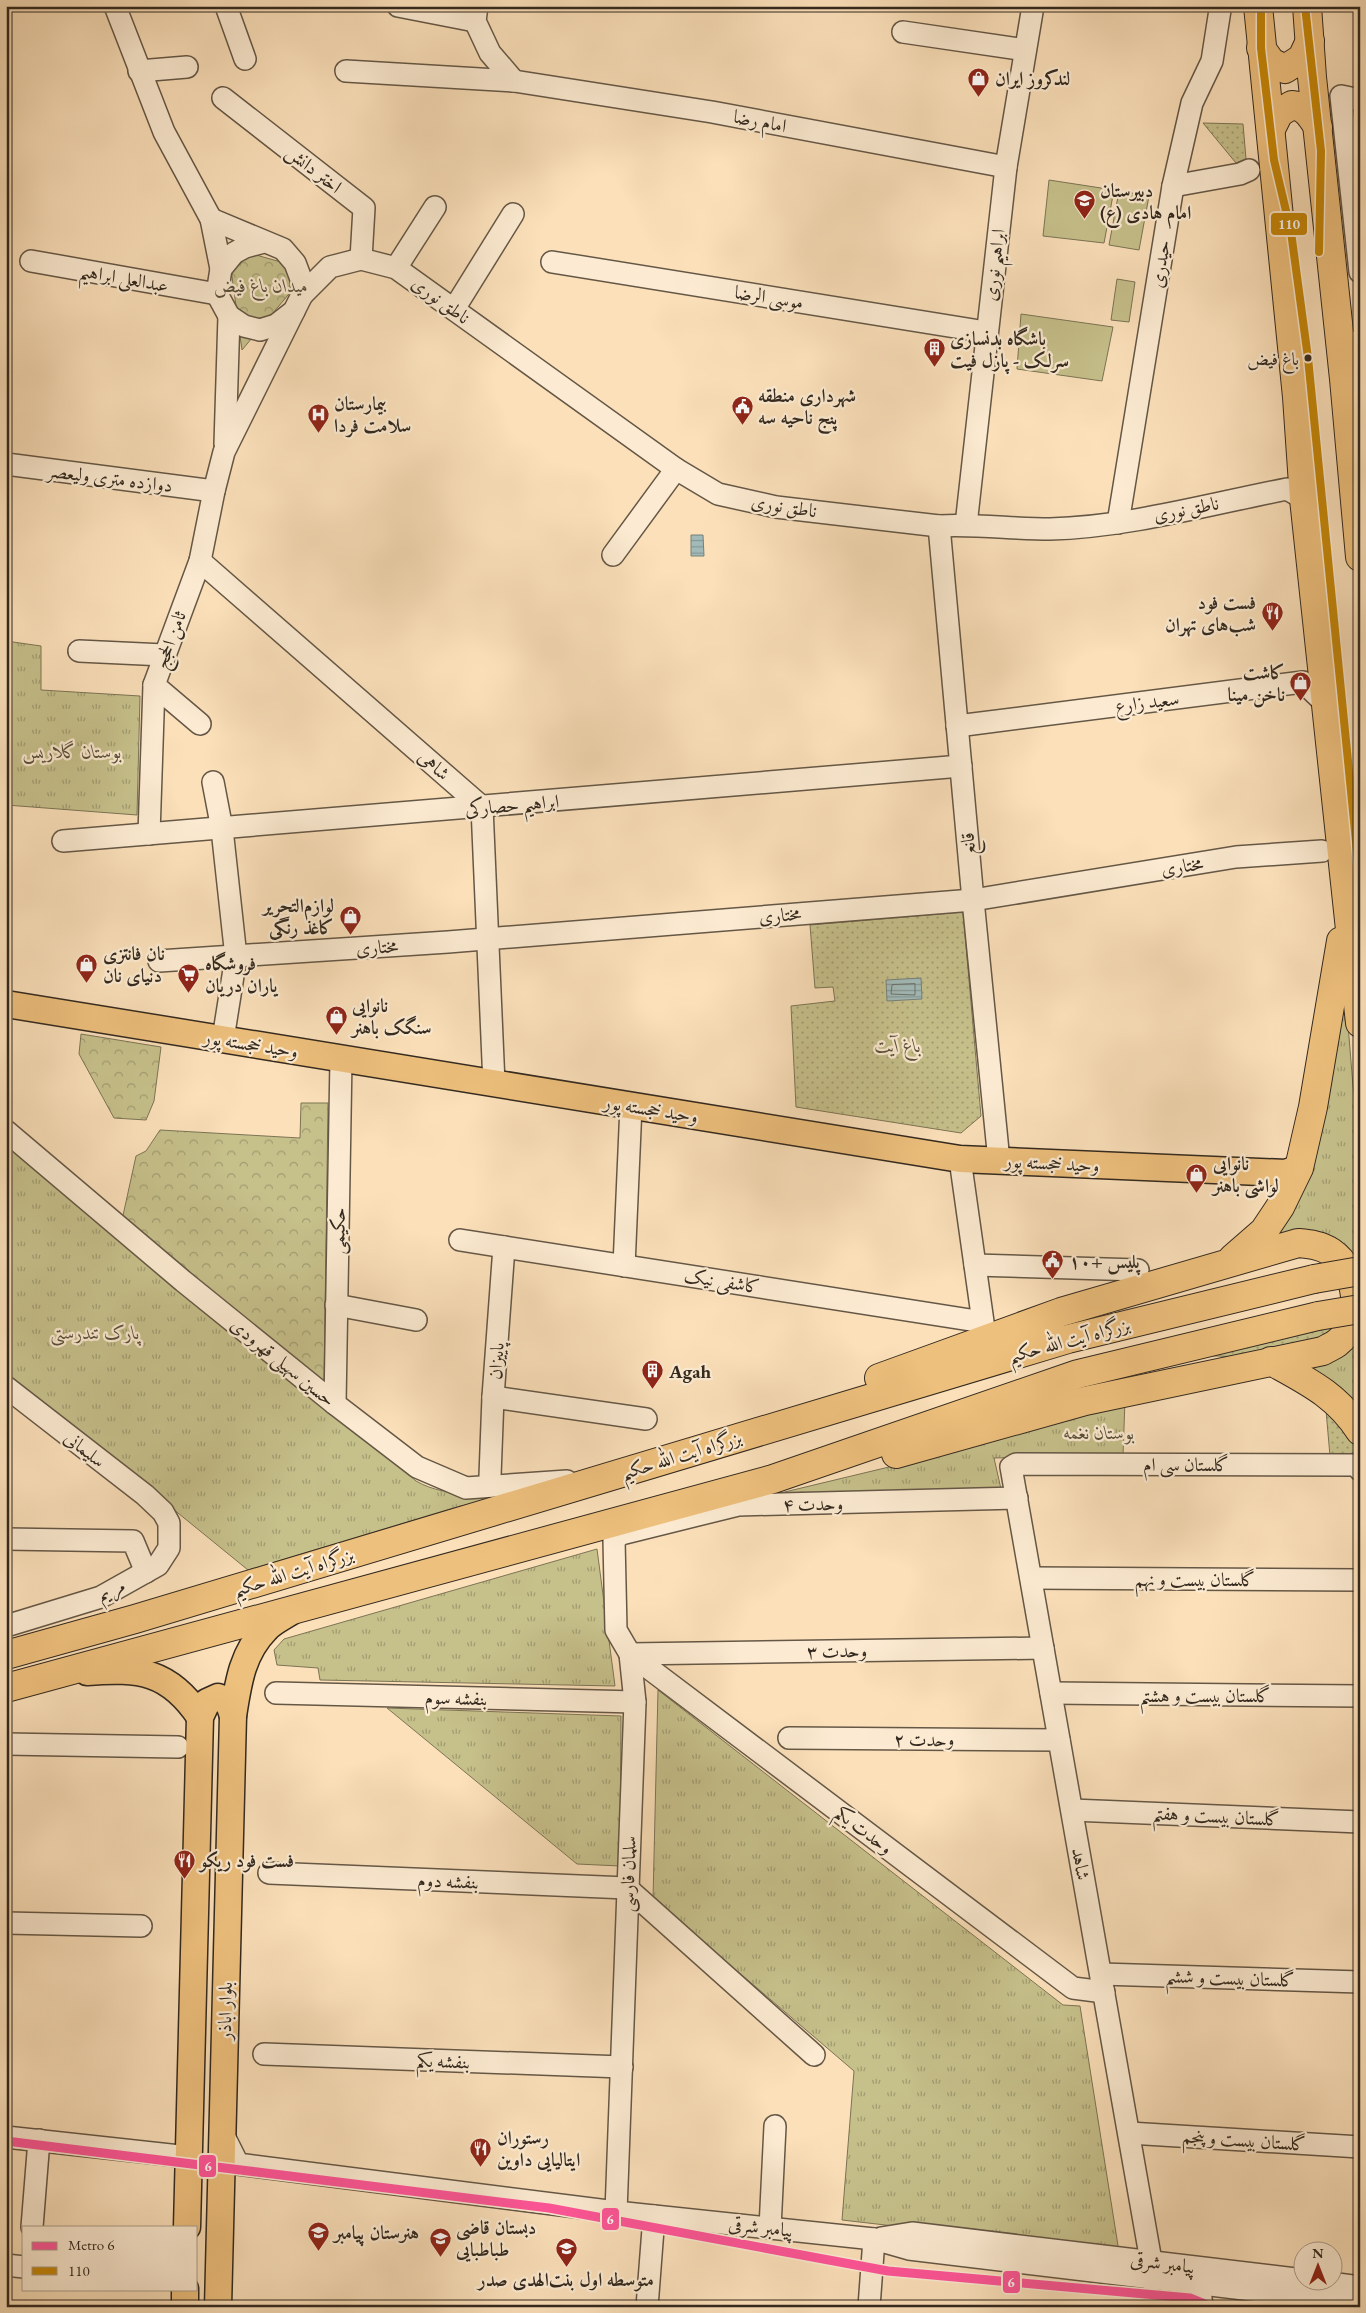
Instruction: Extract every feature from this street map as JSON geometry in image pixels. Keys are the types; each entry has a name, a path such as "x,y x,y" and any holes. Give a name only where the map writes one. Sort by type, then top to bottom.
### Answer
{"highway":[{"path":"1258,6 1297,397 1304,499 1360,1023"},
{"path":"1307,6 1318,127 1352,389 1360,557"},
{"path":"1261,48 1271,62 1285,69 1302,58 1310,41"},
{"path":"1271,129 1279,113 1292,105 1306,111 1318,127"},
{"path":"1226,1264 1264,1231 1280,1207 1299,1168 1313,1107 1347,905"},
{"path":"773,1479 905,1452 1084,1401 1271,1361 1302,1357 1323,1351 1337,1343 1348,1329 1356,1304 1352,1281 1343,1263 1330,1252 1313,1244 1298,1243 1278,1247 1052,1315 886,1375 776,1426"},
{"name":"بزرگراه آیت الله حکیم","path":"6,1654 135,1619 1068,1339 1314,1279 1360,1271"},
{"name":"بزرگراه آیت الله حکیم","path":"6,1688 773,1479 1078,1374 1318,1316 1360,1309"},
{"path":"1271,1361 1324,1391 1349,1414 1360,1431"}],"main road":[{"name":"وحید خجسته پور","path":"6,1004 960,1159 1286,1173 1299,1168"},
{"name":"بلوار اباذر","path":"218,2307 233,1716 238,1682 248,1653 266,1628 292,1611"},
{"path":"49,1676 108,1670 132,1670 147,1674 163,1679 176,1687 190,1701 200,1717"},
{"path":"200,1717 207,1702 218,1697 228,1701 233,1716"},
{"name":"بلوار اباذر","path":"187,2226 200,1717"},
{"path":"185,2290 185,2307"}],"street":[{"path":"115,6 164,132 210,219 221,269 217,294 229,316 244,326 260,330 276,325 330,267 210,219"},
{"path":"226,6 245,59"},
{"path":"398,6 476,14 490,53 514,81"},
{"name":"ابراهیم نوری","path":"966,525 986,332 1006,167 1033,6"},
{"name":"حیدری","path":"1118,523 1173,186 1192,103 1212,61 1220,10"},
{"path":"903,32 1025,50"},
{"path":"139,71 187,66"},
{"name":"امام رضا","path":"346,72 514,81 712,112 1006,167"},
{"name":"اختر دانش","path":"223,98 364,208 361,259"},
{"path":"1350,98 1360,272"},
{"path":"1173,186 1240,174 1249,170"},
{"path":"396,268 435,207"},
{"path":"454,309 513,214"},
{"path":"221,269 234,253 245,247 274,246 295,262 301,278 298,303 224,452"},
{"name":"ناطق نوری","path":"330,267 361,259 396,268 676,469 718,494 776,507 939,526 1050,528 1118,523 1287,489 1304,499"},
{"name":"عبدالعلی ابراهیم","path":"31,261 217,294"},
{"name":"موسی الرضا","path":"552,262 986,332"},
{"path":"224,452 229,316"},
{"path":"1352,389 1360,340"},
{"name":"ثامن الحجج","path":"149,834 154,685 200,561 224,452"},
{"name":"دوازده متری ولیعصر","path":"6,464 214,491"},
{"path":"613,555 676,469"},
{"name":"قانع","path":"939,526 972,900 999,1161"},
{"name":"شاهی","path":"200,561 482,807"},
{"path":"79,651 164,655"},
{"name":"سعید زارع","path":"957,726 1303,682 1327,705"},
{"path":"154,685 200,724"},
{"name":"ابراهیم حصارکی","path":"63,841 961,766"},
{"path":"213,782 222,829 236,956 223,1039"},
{"path":"482,807 494,1084"},
{"name":"مختاری","path":"159,961 489,939 972,900 1236,857 1322,851"},
{"name":"حکیمی","path":"334,1404 341,1059"},
{"path":"624,1266 631,1106"},
{"name":"حسین سهیلی قهرودی","path":"6,1131 334,1404 417,1467 466,1488 602,1478"},
{"path":"960,1159 975,1265 1138,1270"},
{"name":"کاشفی نیک","path":"460,1240 983,1322 975,1265"},
{"name":"پاییزان","path":"490,1476 493,1397 504,1247"},
{"path":"336,1305 416,1320"},
{"name":"سلیمانی","path":"6,1388 145,1495 163,1512"},
{"path":"493,1397 646,1419"},
{"name":"گلستان سی ام","path":"1011,1467 1016,1464 1356,1465 1360,1470"},
{"name":"شاهد","path":"1011,1467 1151,2270"},
{"name":"وحدت ۴","path":"614,1540 621,1534 738,1505 1017,1498"},
{"name":"مریم","path":"6,1626 101,1597 158,1565 169,1548 169,1523 163,1512"},
{"path":"6,1539 133,1541 146,1572"},
{"name":"سلمان فارسی","path":"614,1540 616,1630 630,1654 636,1702 627,1888 616,2212"},
{"name":"گلستان بیست و نهم","path":"1031,1578 1360,1580"},
{"name":"وحدت ۳","path":"630,1654 1043,1648"},
{"name":"وحدت یکم","path":"630,1654 1074,1988 1102,1983"},
{"name":"بنفشه سوم","path":"276,1693 636,1702"},
{"name":"گلستان بیست و هشتم","path":"1051,1694 1360,1696"},
{"name":"وحدت ۲","path":"789,1738 1059,1740"},
{"path":"6,1744 178,1748"},
{"name":"گلستان بیست و هفتم","path":"1072,1810 1360,1822"},
{"name":"بنفشه دوم","path":"269,1874 627,1888"},
{"path":"627,1888 814,2055"},
{"path":"6,1923 141,1926"},
{"name":"گلستان بیست و ششم","path":"1102,1983 1360,1982"},
{"name":"بنفشه یکم","path":"264,2054 622,2067"},
{"path":"770,2228 774,2126"},
{"name":"پیامبر شرقی","path":"222,2132 238,2164 616,2212 874,2239 912,2234 1356,2299"},
{"name":"گلستان بیست و پنجم","path":"1128,2133 1360,2147"},
{"path":"6,2137 189,2157"},
{"path":"32,2226 39,2140"},
{"path":"647,2307 654,2216"},
{"path":"869,2307 874,2239"},
{"path":"6,2265 22,2267"},
{"path":"1198,2276 1202,2307"},
{"name":"پیامبر شرقی","path":"1198,2276 1294,2280"},
{"name":"پیامبر شرقی","path":"1332,2290 1356,2299"}],"green space":[{"path":"1203,123 1243,124 1246,159 1236,163"},
{"path":"1049,180 1114,190 1104,243 1043,236"},
{"path":"1119,191 1149,196 1139,250 1109,245"},
{"name":"میدان باغ فیض","path":"228,247 309,270 242,350"},
{"path":"1117,279 1135,282 1129,322 1111,320"},
{"path":"1021,314 1113,327 1102,381 1017,369"},
{"name":"بوستان گلاریس","path":"6,641 41,646 41,690 140,696 137,815 6,805"},
{"name":"باغ آیت","path":"963,912 981,1116 961,1133 796,1107 791,1006 835,1001 833,987 815,988 810,925"},
{"path":"1343,963 1353,1086 1360,1134 1360,1253 1348,1255 1274,1237"},
{"path":"81,1034 161,1047 154,1101 146,1120 114,1118 79,1054"},
{"path":"301,1103 328,1103 324,1386 122,1220 136,1156 146,1151 160,1130 300,1138"},
{"name":"پارک تندرستی","path":"6,1142 416,1481 442,1491 455,1493 524,1490 450,1509 248,1570 6,1373"},
{"path":"1344,1322 1336,1334 1242,1357 1193,1355"},
{"path":"1360,1323 1360,1422 1305,1365"},
{"path":"1325,1399 1360,1440 1360,1456 1330,1456"},
{"name":"بوستان نغمه","path":"1125,1400 1123,1455 994,1458 1001,1489 768,1496 914,1461"},
{"path":"597,1549 615,1686 320,1680 318,1668 277,1665 274,1650 284,1639"},
{"path":"658,1690 1063,2005 1080,2006 1119,2252 842,2220 854,2071 653,1899"},
{"path":"387,1708 621,1716 620,1866 577,1864"}],"water":[{"path":"691,535 703,535 704,556 691,556"},
{"path":"921,978 922,999 887,1001 886,980"}],"metro line":[{"name":"6","path":"6,2141 549,2208 888,2271 1190,2298 1212,2307"}],"transit line":[{"name":"110","path":"1261,6 1261,48 1274,160 1291,232 1308,358 1360,882"},
{"name":"110","path":"1305,6 1321,151 1319,252"}],"place":[{"name":"لندکروز ایران","path":"979,97"},
{"name":"دبیرستان امام هادی (ع)","path":"1084,220"},
{"name":"باغ فیض","path":"1308,358"},
{"name":"باشگاه بدنسازی سرلک - پازل فیت","path":"934,368"},
{"name":"شهرداری منطقه پنج ناحیه سه","path":"742,425"},
{"name":"بیمارستان سلامت فردا","path":"318,433"},
{"name":"فست فود شب‌های تهران","path":"1272,632"},
{"name":"کاشت ناخن مینا","path":"1301,702"},
{"name":"لوازم‌التحریر کاغذ رنگی","path":"350,935"},
{"name":"نان فانتزی دنیای نان","path":"87,983"},
{"name":"فروشگاه یاران دریان","path":"189,993"},
{"name":"نانوایی سنگک باهنر","path":"336,1035"},
{"name":"نانوایی لواشی باهنر","path":"1197,1193"},
{"name":"پلیس +۱۰","path":"1053,1280"},
{"name":"Agah","path":"653,1390"},
{"name":"فست فود ریکو","path":"184,1879"},
{"name":"رستوران ایتالیایی داوین","path":"481,2167"},
{"name":"هنرستان پیامبر","path":"318,2251"},
{"name":"دبستان قاضی طباطبایی","path":"440,2257"},
{"name":"متوسطه اول بنت‌الهدی صدر","path":"566,2267"}]}
